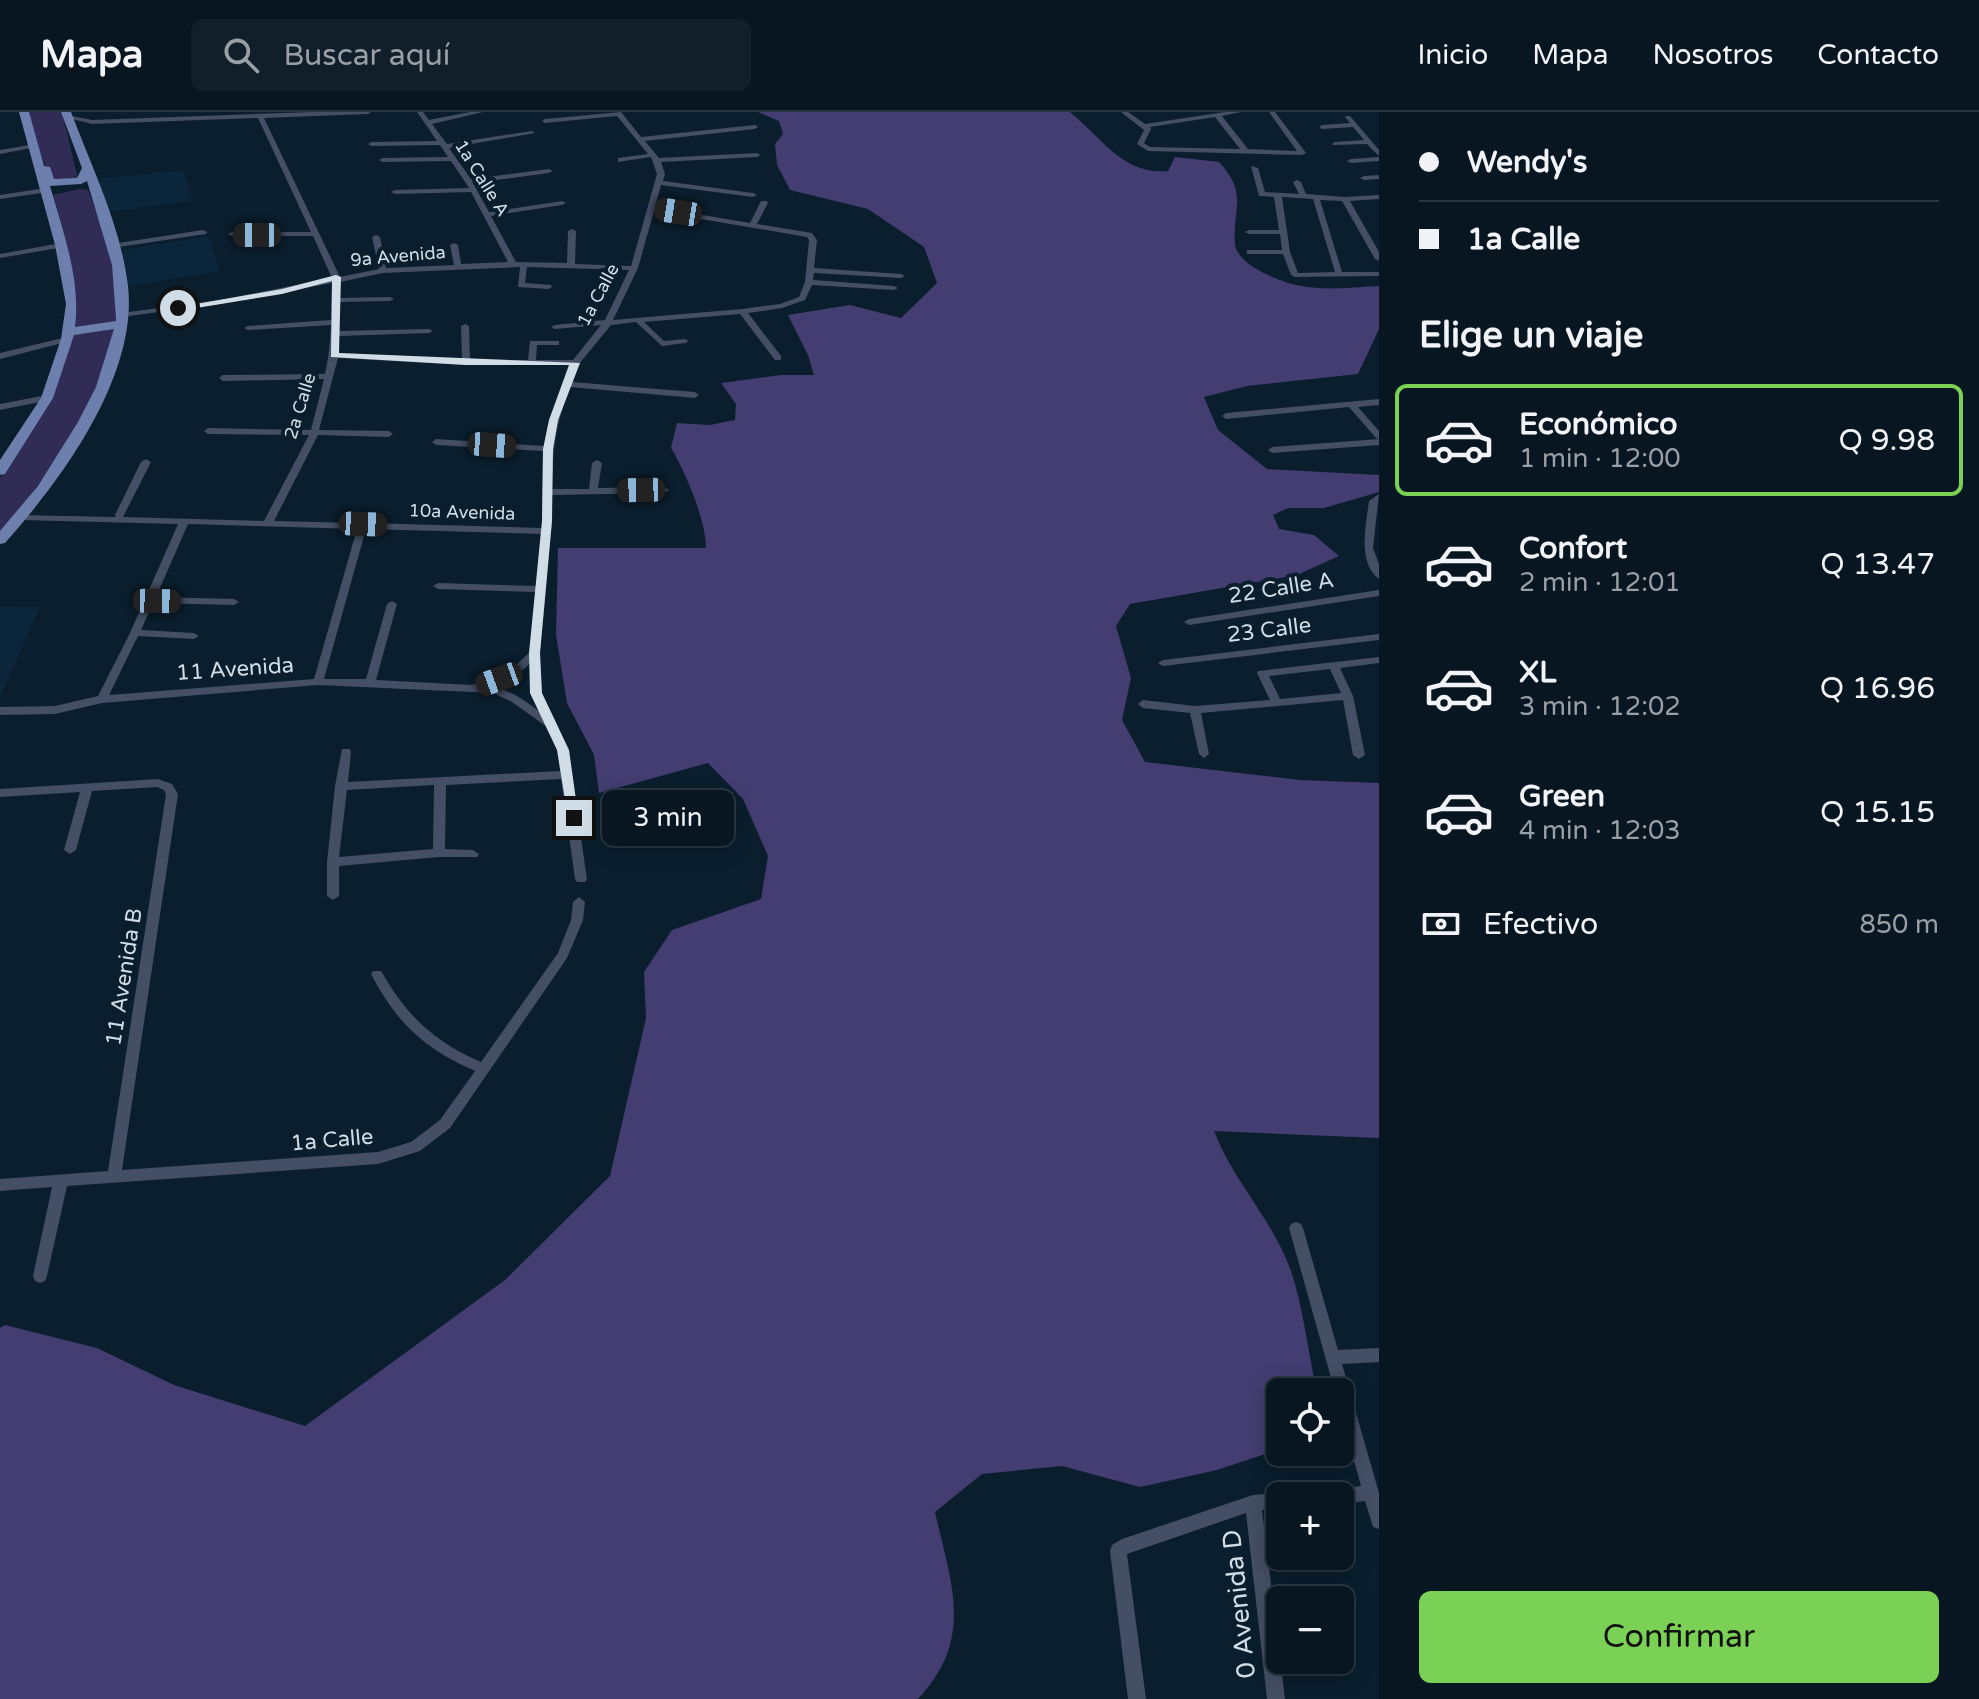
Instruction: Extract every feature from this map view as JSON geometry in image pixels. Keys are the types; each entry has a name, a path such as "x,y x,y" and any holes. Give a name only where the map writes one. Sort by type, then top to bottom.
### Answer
{"main road":[{"path":"0,471 47,398 68,335 72,291 24,112"},
{"path":"0,540 22,517 58,467 100,390 121,320 122,286 112,246 68,120"},
{"path":"36,152 44,162 50,183 81,181 86,170"},
{"path":"46,192 92,188"},
{"path":"68,335 121,320"}],"street":[{"path":"68,120 92,122 227,115 261,118 368,112"},
{"name":"1a Calle A","path":"420,112 472,186 513,264"},
{"path":"427,123 480,112"},
{"path":"1124,112 1145,126 1148,133 1141,141 1142,147 1302,153 1272,112"},
{"path":"1145,126 1238,112"},
{"path":"545,121 618,113 655,158"},
{"path":"1217,115 1247,153"},
{"path":"1348,117 1379,156 1351,161"},
{"name":"2a Calle","path":"261,118 336,277 334,355 314,434 269,521"},
{"path":"68,120 92,122"},
{"path":"1322,127 1354,125"},
{"path":"641,139 755,127"},
{"path":"383,160 465,149 465,144 477,139 532,133"},
{"path":"1335,144 1369,142"},
{"path":"371,144 446,150"},
{"path":"0,152 36,152"},
{"path":"621,160 757,155"},
{"name":"1a Calle","path":"581,879 568,775 554,729 536,693 535,653 546,531 548,449 553,420 575,363 607,324 634,268 659,183 655,158"},
{"path":"1254,168 1261,194 1345,199 1379,197"},
{"path":"395,192 472,186 549,171"},
{"path":"1364,178 1379,177"},
{"path":"0,182 2,197 46,192"},
{"path":"1297,182 1304,197"},
{"path":"659,183 753,195"},
{"path":"1278,196 1281,232 1295,275 1379,274"},
{"path":"1316,198 1339,274"},
{"path":"1345,199 1379,259"},
{"path":"488,214 562,203"},
{"path":"753,224 764,203"},
{"path":"555,327 742,311 782,306 802,298 809,282 813,240 809,235 653,209"},
{"path":"571,266 572,231"},
{"path":"112,246 203,232"},
{"path":"1249,232 1281,232"},
{"path":"232,234 315,234"},
{"path":"376,237 383,271"},
{"path":"0,256 61,245"},
{"path":"454,245 458,267"},
{"path":"1250,252 1286,252"},
{"name":"9a Avenida","path":"121,320 267,294 336,277 383,271 513,264 634,268"},
{"path":"524,264 521,285 548,287"},
{"path":"810,270 901,276"},
{"path":"809,282 894,288"},
{"path":"335,300 390,299"},
{"path":"742,311 778,358"},
{"path":"248,328 335,322"},
{"path":"640,322 662,344 685,341"},
{"path":"465,326 466,362"},
{"path":"333,334 429,331"},
{"path":"0,356 68,335"},
{"path":"532,362 533,343 556,343"},
{"path":"334,355 466,362 575,363"},
{"path":"223,378 328,376"},
{"path":"568,384 695,395"},
{"path":"0,407 47,398"},
{"path":"1226,416 1379,402"},
{"path":"1351,404 1379,439"},
{"path":"208,431 389,434"},
{"path":"1272,450 1379,439"},
{"path":"436,442 548,449"},
{"path":"120,515 146,462"},
{"path":"593,492 597,463"},
{"path":"548,492 664,490"},
{"path":"1377,498 1368,548 1379,576"},
{"name":"10a Avenida","path":"33,502 45,513 185,520"},
{"name":"10a Avenida","path":"22,517 269,521 546,531"},
{"path":"102,699 151,600 185,520"},
{"path":"318,682 363,524"},
{"path":"438,586 541,589"},
{"name":"22 Calle A","path":"1189,622 1379,593"},
{"path":"151,600 234,602"},
{"path":"370,683 392,604"},
{"path":"135,633 194,636"},
{"name":"23 Calle","path":"1163,663 1379,637"},
{"name":"11 Avenida","path":"473,688 520,667 535,653"},
{"path":"1276,702 1262,673 1379,660"},
{"path":"1334,666 1348,696 1359,755"},
{"name":"11 Avenida","path":"0,711 55,710 102,699 318,682 370,683 494,690 516,699 554,729"},
{"path":"1143,704 1195,710 1348,696"},
{"path":"1195,710 1204,754"},
{"path":"333,896 333,862 346,752"},
{"path":"341,786 568,775"},
{"name":"11 Avenida B","path":"87,788 158,783 168,787 172,794 114,1175"},
{"path":"439,853 440,783"},
{"path":"0,793 87,788 70,850"},
{"path":"333,862 439,853 473,854"},
{"name":"1a Calle","path":"0,1185 378,1158 415,1147 445,1124 563,955 577,920 579,902"},
{"path":"377,974 393,1005 419,1034 448,1054 484,1069"},
{"path":"40,1276 61,1180"},
{"path":"1296,1228 1373,1485 1379,1521"},
{"path":"1335,1357 1379,1355"},
{"path":"1137,1699 1119,1558 1122,1547 1253,1503 1266,1502"},
{"name":"0 Avenida D","path":"1253,1503 1276,1699"}],"shaded area":[{"path":"28,112 62,112 78,179 54,180 41,156"},
{"path":"758,112 1070,112 1114,153 1138,167 1168,171 1175,157 1219,162 1234,183 1236,193 1235,247 1253,267 1299,286 1379,286 1379,329 1358,374 1247,386 1204,397 1218,430 1267,469 1379,475 1379,492 1324,508 1288,508 1273,515 1279,529 1314,535 1339,556 1297,575 1130,604 1116,626 1131,678 1122,720 1145,762 1300,780 1379,783 1379,1138 1214,1131 1274,1235 1291,1271 1314,1378 1266,1378 1266,1454 1217,1470 1140,1487 1062,1466 982,1474 935,1512 952,1587 953,1632 936,1676 918,1699 0,1699 0,1328 5,1325 97,1348 174,1385 305,1426 505,1280 610,1176 646,1018 644,972 672,930 761,899 768,856 743,799 708,763 599,793 594,755 567,703 556,635 558,548 706,548 694,496 671,448 677,423 710,425 735,420 736,404 721,383 781,375 814,375 808,355 788,315 850,305 901,318 937,283 924,247 868,209 790,190 777,165 775,144 783,134 779,121"},
{"path":"183,170 193,201 106,212 96,179"},
{"path":"88,190 106,239 116,286 118,323 72,330 73,278 53,195"},
{"path":"209,236 220,271 130,286 122,250"},
{"path":"117,326 100,385 59,458 0,535 0,478 52,397 72,333"},
{"path":"0,606 40,607 0,697"}],"route":[{"path":"178,308 282,291 336,277 334,355 466,362 575,363 553,420 548,449 547,521 535,653 536,693 563,750 574,818"}]}
